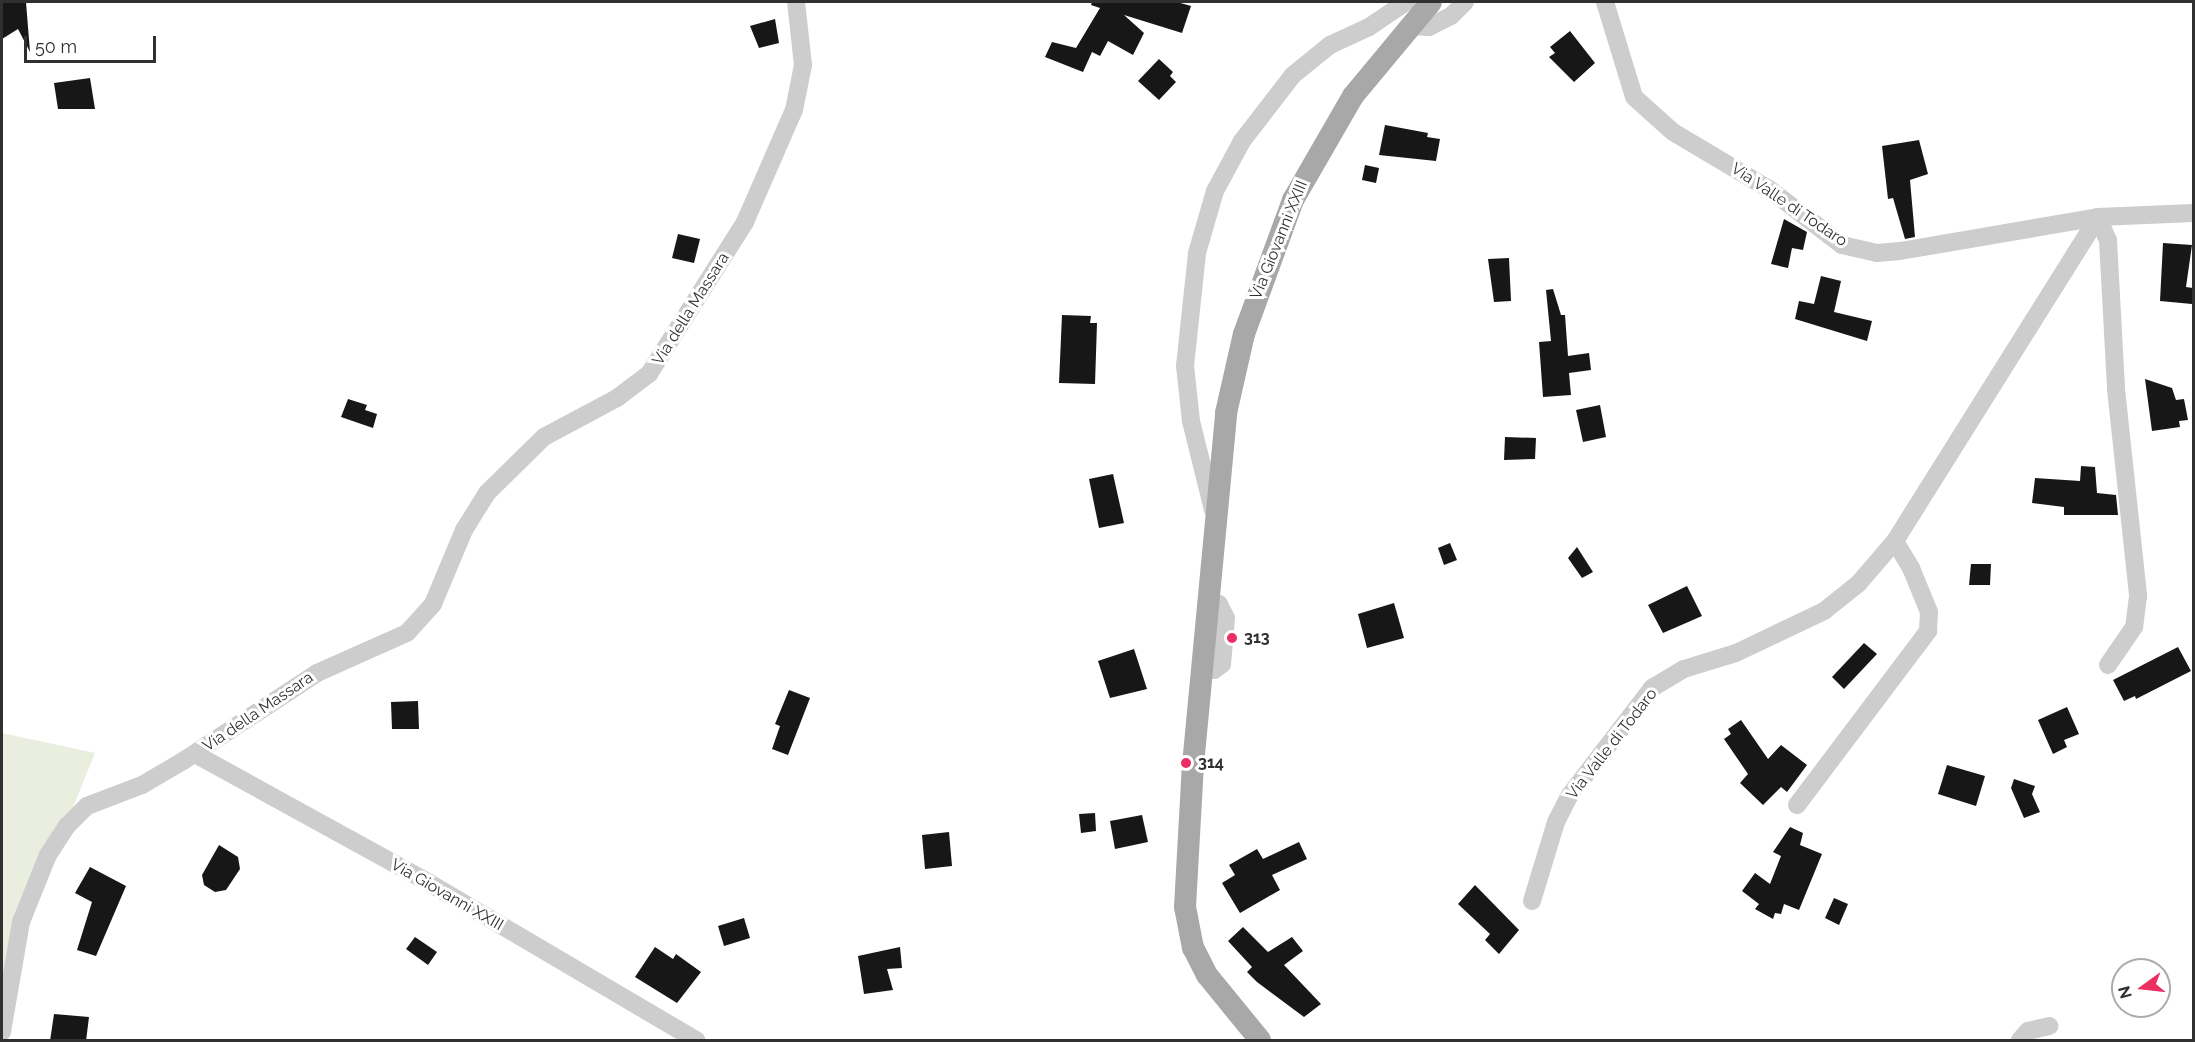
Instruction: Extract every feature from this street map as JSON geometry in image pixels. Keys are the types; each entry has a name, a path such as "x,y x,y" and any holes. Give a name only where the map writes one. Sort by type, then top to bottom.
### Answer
{"main road":[{"name":"Via Giovanni XXIII","path":"1260,1041 1207,975 1187,927 1186,863 1215,517 1226,414 1244,334 1293,200 1353,96 1431,2"}],"street":[{"name":"Via della Massara","path":"2,1032 21,922 48,855 67,826 87,807 142,785 195,754 317,673 407,633 433,604 464,530 487,493 544,436 617,398 649,374 745,222 794,110 803,65 796,2"},
{"name":"Via Giovanni XXIII","path":"1215,517 1191,421 1185,366 1197,253 1215,191 1242,141 1293,75 1330,45 1369,27 1406,2"},
{"path":"1409,26 1429,27 1451,16 1465,2"},
{"name":"Via Valle di Todaro","path":"1605,2 1634,97 1673,132 1769,189 1842,245 1877,253 2098,217 2193,213"},
{"path":"2098,217 2108,240 2116,389 2138,596 2134,627 2108,665"},
{"name":"Via Valle di Todaro","path":"1532,901 1556,822 1570,795 1652,688 1684,669 1736,653 1824,611 1858,584 1895,541 2098,217"},
{"path":"1797,805 1928,631 1929,612 1911,568 1895,541"},
{"name":"Via Giovanni XXIII","path":"195,754 431,884 696,1041"},
{"path":"2020,1041 2028,1031 2049,1026"}],"green space":[{"path":"2,733 95,753 2,983"}],"building":[{"path":"2,2 26,2 30,52 18,29 2,39"},
{"path":"1092,2 1177,2 1191,6 1182,33 1124,15 1144,33 1133,55 1108,41 1100,56 1092,52 1083,72 1045,57 1052,42 1076,48 1100,8 1091,5"},
{"path":"775,19 779,43 759,48 750,26"},
{"path":"1570,31 1595,63 1574,82 1549,57 1555,53 1550,47"},
{"path":"1159,59 1173,72 1170,76 1176,82 1159,100 1138,81"},
{"path":"90,78 95,109 58,109 54,83"},
{"path":"1385,125 1428,133 1427,137 1440,139 1436,161 1379,155"},
{"path":"1919,140 1928,174 1910,180 1915,237 1905,239 1893,198 1888,199 1882,146"},
{"path":"1365,165 1379,168 1376,183 1362,180"},
{"path":"1784,219 1807,232 1803,250 1792,248 1788,268 1771,264"},
{"path":"678,234 700,239 694,263 672,258"},
{"path":"2163,243 2192,245 2186,287 2193,288 2192,304 2160,301"},
{"path":"1509,258 1511,301 1494,302 1488,259"},
{"path":"1821,276 1841,281 1834,312 1872,321 1867,341 1795,319 1799,301 1814,304"},
{"path":"1553,289 1561,315 1565,315 1568,356 1589,353 1591,370 1569,373 1571,395 1543,397 1539,342 1551,341 1546,290"},
{"path":"1062,315 1091,316 1090,323 1097,323 1095,384 1059,383"},
{"path":"2145,379 2172,388 2176,400 2184,399 2188,420 2179,421 2180,427 2152,431"},
{"path":"348,399 367,405 365,410 377,414 373,428 341,417"},
{"path":"1600,405 1606,437 1583,442 1576,410"},
{"path":"1505,437 1536,438 1535,459 1504,460"},
{"path":"2081,466 2095,467 2097,493 2116,495 2118,515 2064,515 2064,507 2032,503 2035,478 2080,481"},
{"path":"1113,474 1124,523 1099,528 1089,479"},
{"path":"1450,543 1457,560 1444,565 1438,548"},
{"path":"1577,547 1593,572 1582,578 1568,558"},
{"path":"1971,564 1991,564 1990,585 1969,585"},
{"path":"1687,586 1702,616 1663,633 1648,605"},
{"path":"1394,603 1404,638 1367,648 1358,614"},
{"path":"1864,643 1877,654 1844,689 1832,677"},
{"path":"2178,647 2191,671 2136,699 2135,696 2124,701 2113,680"},
{"path":"1134,649 1147,689 1110,698 1098,661"},
{"path":"789,690 810,698 788,755 772,749 780,726 775,724"},
{"path":"418,701 419,729 392,729 391,702"},
{"path":"2067,707 2079,734 2064,740 2067,747 2053,754 2038,720"},
{"path":"1741,720 1768,759 1781,745 1807,765 1787,792 1781,787 1763,805 1740,783 1748,774 1724,739 1731,734 1728,729"},
{"path":"1947,765 1985,776 1976,806 1938,794"},
{"path":"2014,779 2035,786 2032,794 2040,812 2024,818 2011,788"},
{"path":"1095,813 1096,831 1081,833 1079,814"},
{"path":"1142,815 1148,842 1115,849 1110,821"},
{"path":"1790,827 1803,833 1800,845 1822,854 1799,910 1784,904 1781,914 1775,913 1773,919 1755,909 1759,904 1742,891 1755,873 1770,884 1781,856 1773,852"},
{"path":"949,832 952,866 925,869 922,835"},
{"path":"1299,842 1307,859 1272,875 1280,890 1240,913 1222,883 1235,875 1229,865 1257,849 1263,859"},
{"path":"219,845 238,857 240,869 226,890 215,892 204,885 202,875"},
{"path":"90,867 126,886 96,956 77,950 92,902 75,893"},
{"path":"1475,885 1519,930 1499,954 1485,940 1490,934 1458,904"},
{"path":"1834,898 1848,904 1839,925 1825,918"},
{"path":"744,918 750,938 724,946 718,926"},
{"path":"1243,927 1268,952 1292,937 1303,951 1284,965 1321,1004 1304,1017 1257,982 1247,972 1252,967 1228,941"},
{"path":"415,937 437,952 428,965 406,949"},
{"path":"655,947 673,959 676,954 701,972 677,1003 635,977"},
{"path":"900,947 902,968 887,969 893,990 864,994 858,956"},
{"path":"54,1014 89,1017 86,1041 50,1041"}],"place":[{"name":"313","path":"1232,638"},
{"name":"314","path":"1186,763"}]}
